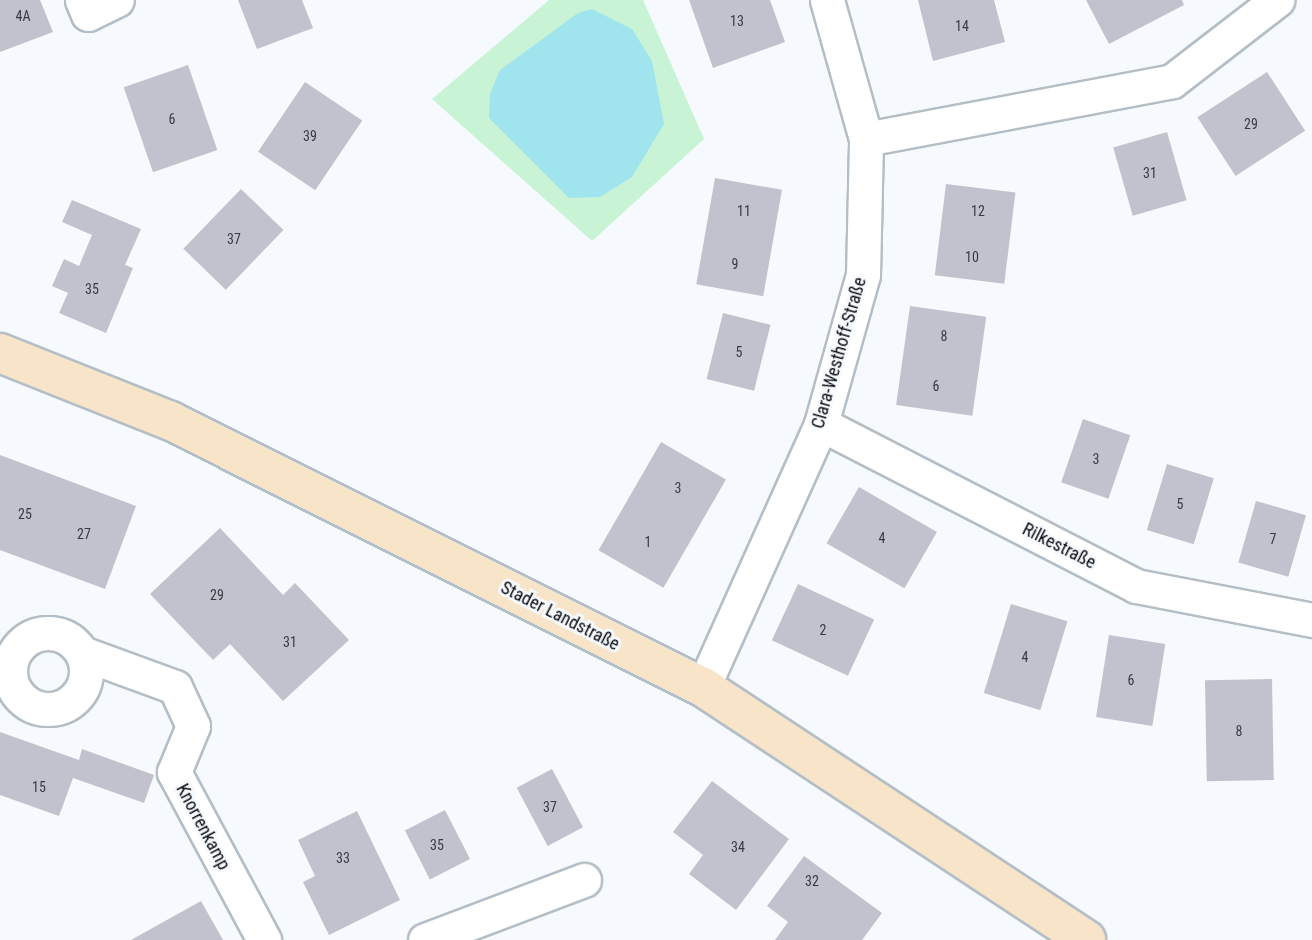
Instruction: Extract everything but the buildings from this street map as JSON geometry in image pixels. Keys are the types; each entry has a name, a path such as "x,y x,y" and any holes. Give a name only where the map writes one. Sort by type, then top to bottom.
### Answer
{"street":[{"path":"82,0 88,14 117,0"},
{"name":"Clara-Westhoff-Straße","path":"703,687 821,424 863,275 866,139 827,0"},
{"path":"866,139 1172,81 1277,0"},
{"name":"Stader Landstraße","path":"0,353 171,421 703,687 1086,940"},
{"name":"Rilkestraße","path":"821,424 1136,586 1312,620"},
{"name":"Knorrenkamp","path":"82,653 175,687 193,726 174,772 264,940"},
{"path":"425,940 486,930 584,880"}],"green space":[{"path":"549,0 643,0 704,139 592,241 432,99"}],"water":[{"path":"592,9 632,29 652,61 664,124 632,177 600,197 569,198 489,118 490,94 500,70 578,13"}]}
